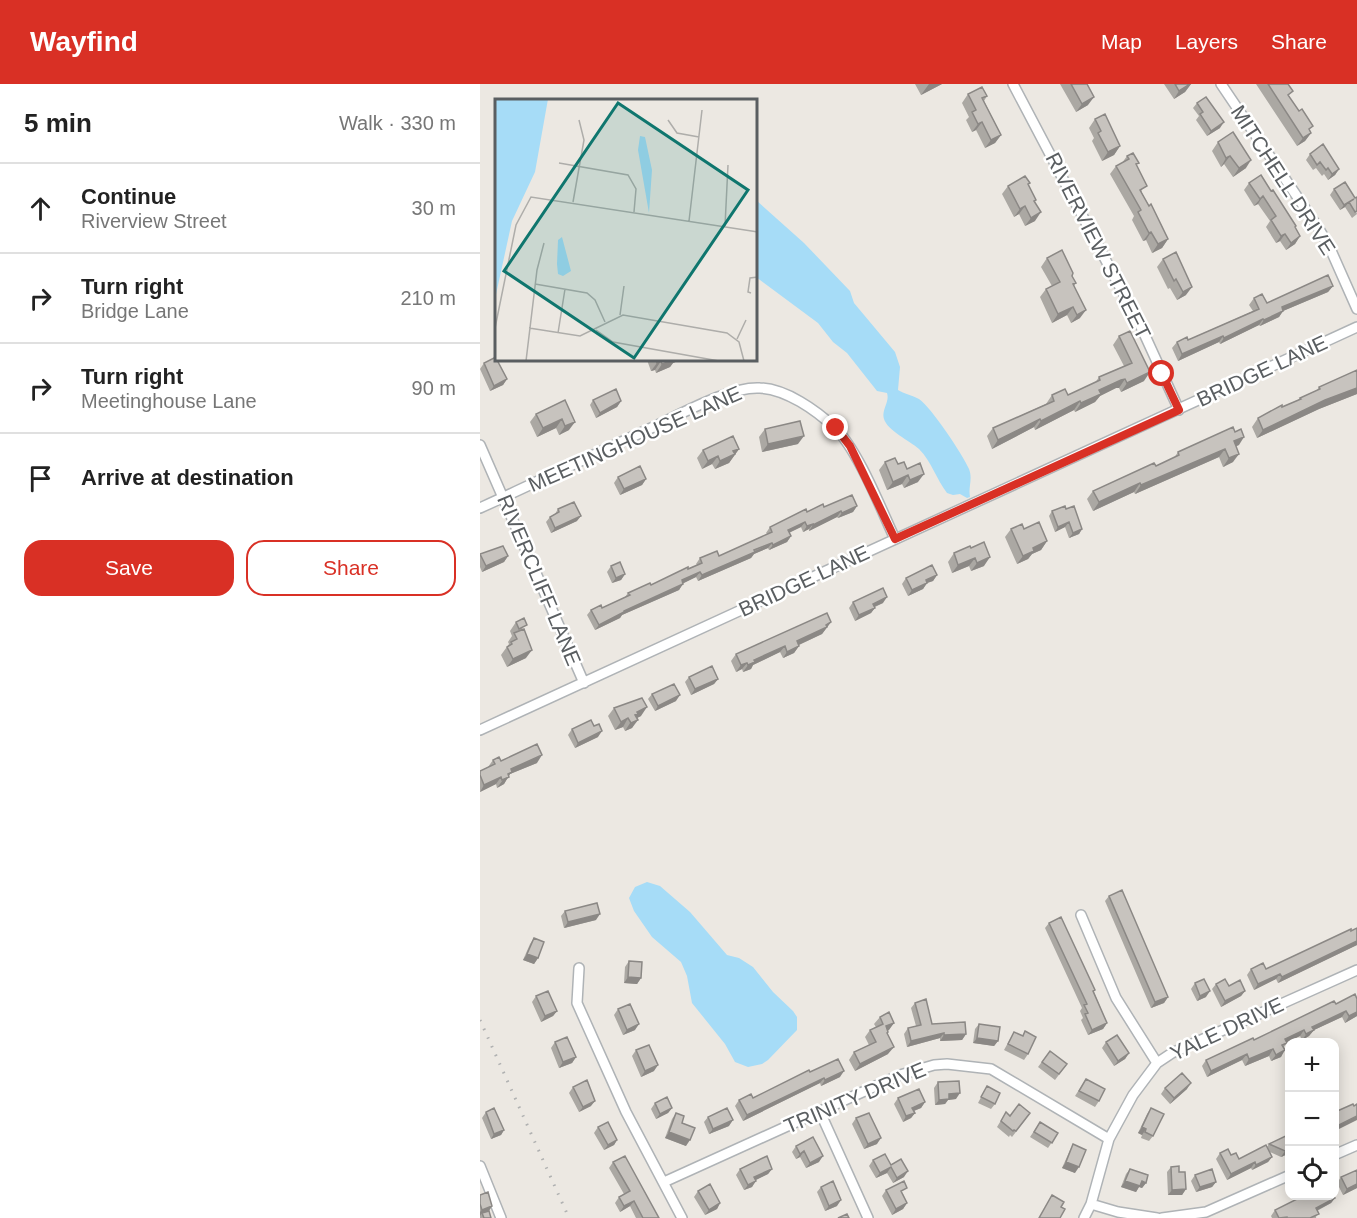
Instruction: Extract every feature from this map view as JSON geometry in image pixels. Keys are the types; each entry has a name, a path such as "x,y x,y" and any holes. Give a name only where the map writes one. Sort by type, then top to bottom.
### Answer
{"street":[{"name":"RIVERVIEW STREET","path":"1013,84 1142,329 1179,410"},
{"name":"MITCHELL DRIVE","path":"1221,84 1329,246 1357,309"},
{"name":"BRIDGE LANE","path":"480,730 1357,327"},
{"name":"MEETINGHOUSE LANE","path":"480,508 703,404 742,389 764,388 794,400 836,428 850,446 895,539"},
{"name":"RIVERCLIFF LANE","path":"480,445 584,683"},
{"path":"1081,915 1123,1013 1157,1063"},
{"path":"579,968 577,1003 626,1112 682,1218"},
{"name":"YALE DRIVE","path":"1084,1218 1091,1204 1109,1139 1132,1095 1157,1063 1189,1045 1357,970"},
{"name":"TRINITY DRIVE","path":"664,1182 900,1075 934,1065 960,1064 991,1069 1109,1139"},
{"path":"820,1112 868,1218"},
{"path":"1339,1153 1357,1145"},
{"path":"480,1166 501,1218"},
{"path":"1162,1218 1206,1212 1285,1177"},
{"path":"1091,1204 1118,1212 1157,1218"}],"water":[{"path":"758,202 804,243 850,291 854,303 895,352 900,367 898,390 919,399 939,421 954,443 970,473 970,497 947,493 919,449 886,423 883,416 887,393 877,391 847,353 833,342 818,323 758,278"},
{"path":"647,882 660,886 690,912 727,955 739,958 753,967 797,1017 797,1030 762,1064 748,1067 735,1062 725,1044 692,1003 687,976 681,962 652,937 634,911 629,898 635,887"}],"building":[{"path":"1071,84 1087,84 1094,97 1082,104"},
{"path":"1175,84 1190,84 1179,91"},
{"path":"1268,84 1288,84 1293,91 1288,95 1299,111 1302,109 1313,126 1309,129 1311,133 1303,138"},
{"path":"982,87 987,96 982,98 1001,135 991,140 982,122 978,124 972,112 976,110 968,94"},
{"path":"1206,97 1224,122 1211,131 1200,114 1203,112 1197,103"},
{"path":"1105,114 1120,146 1108,152 1098,133 1101,131 1095,119"},
{"path":"1233,132 1251,160 1239,168 1230,156 1226,158 1218,142"},
{"path":"1323,144 1339,169 1332,174 1320,162 1317,165 1310,154"},
{"path":"1133,153 1147,186 1140,190 1149,206 1151,204 1168,239 1158,244 1151,232 1149,233 1138,212 1141,210 1116,166 1129,159 1127,156"},
{"path":"1261,175 1296,226 1300,236 1291,243 1285,234 1281,236 1271,220 1276,216 1263,196 1260,199 1249,183"},
{"path":"1025,176 1030,183 1028,184 1036,200 1034,201 1041,212 1031,218 1025,206 1020,209 1008,186"},
{"path":"1345,182 1355,198 1357,197 1357,211 1355,212 1349,202 1344,205 1334,189"},
{"path":"1062,250 1073,273 1072,276 1076,283 1073,284 1086,310 1077,315 1073,307 1058,314 1046,289 1060,282 1047,258"},
{"path":"1176,252 1192,287 1183,292 1176,279 1174,281 1163,259"},
{"path":"1328,275 1333,286 1282,307 1283,311 1264,320 1182,354 1177,342 1187,337 1188,340 1259,309 1254,298 1262,294 1267,303"},
{"path":"1130,331 1150,372 1127,383 1125,379 1121,380 1099,390 1101,394 1081,403 1080,401 998,440 993,428 1054,401 1052,395 1065,389 1068,395 1100,380 1099,377 1132,363 1119,336"},
{"path":"495,358 495,362 498,362 507,379 494,386 484,363"},
{"path":"1357,370 1357,388 1325,400 1263,430 1258,418"},
{"path":"616,389 621,401 600,413 593,400"},
{"path":"565,400 575,422 565,426 562,419 543,428 536,414"},
{"path":"800,421 804,436 768,444 765,429"},
{"path":"1233,427 1235,432 1241,429 1244,437 1234,441 1239,454 1229,458 1225,449 1099,502 1093,491 1154,463 1156,466 1179,455 1178,452"},
{"path":"733,436 739,449 733,451 735,454 720,461 718,456 708,461 703,450"},
{"path":"895,458 898,464 904,462 907,469 920,463 924,474 910,480 908,475 893,482 885,462"},
{"path":"640,466 646,479 624,489 618,477"},
{"path":"852,495 857,506 813,525 807,526 805,522 788,530 791,536 773,545 772,543 754,550 755,552 702,575 700,572 682,580 683,584 599,625 591,610 601,605 602,608 650,583 651,585 688,567 688,569 702,563 700,558 717,551 719,556 772,532 770,527 806,509 807,512 823,504 824,507"},
{"path":"574,502 581,516 555,528 550,517 559,512 558,509"},
{"path":"1065,506 1066,509 1074,506 1082,529 1073,533 1069,522 1058,527 1052,511"},
{"path":"1039,522 1047,541 1023,556 1011,529 1022,524 1024,529"},
{"path":"984,542 990,557 977,563 975,558 958,565 954,553"},
{"path":"503,546 508,556 486,566 480,554"},
{"path":"620,562 625,574 616,578 611,566"},
{"path":"932,565 937,575 912,590 906,578"},
{"path":"883,588 887,597 873,604 875,608 859,615 853,602"},
{"path":"827,613 831,622 826,625 827,627 797,641 799,646 787,652 785,646 754,660 755,662 741,665 736,654"},
{"path":"524,618 527,625 519,629 516,622"},
{"path":"524,629 532,650 513,659 507,647 517,639 514,633"},
{"path":"712,666 718,679 695,689 689,677"},
{"path":"674,684 680,695 658,706 652,694"},
{"path":"642,698 647,707 637,712 638,714 635,715 638,720 631,723 628,718 621,722 614,708"},
{"path":"591,720 594,726 599,724 602,731 578,743 572,729"},
{"path":"537,744 542,755 511,769 509,777 502,780 501,777 484,785 480,771 495,764 493,760 499,757 501,761"},
{"path":"1122,890 1168,997 1155,1002 1109,896"},
{"path":"597,903 600,914 568,922 565,911"},
{"path":"1061,917 1095,990 1093,991 1107,1023 1092,1030 1085,1014 1088,1013 1084,1005 1087,1004 1049,923"},
{"path":"1357,928 1357,941 1282,977 1280,974 1258,984 1251,969 1263,963 1266,969"},
{"path":"534,938 544,942 538,958 527,954"},
{"path":"629,961 642,962 641,978 628,977"},
{"path":"1204,979 1210,991 1200,996 1195,983"},
{"path":"1225,979 1229,986 1240,980 1245,991 1225,1001 1216,984"},
{"path":"548,991 557,1011 545,1016 536,996"},
{"path":"1355,994 1357,1012 1349,1016 1346,1011 1312,1027 1314,1030 1306,1034 1304,1030 1285,1038 1285,1044 1282,1045 1285,1050 1276,1055 1273,1049 1249,1059 1247,1054 1211,1071 1206,1060 1253,1038 1254,1040 1334,1001 1336,1004"},
{"path":"926,999 932,1024 965,1022 966,1034 944,1035 944,1033 911,1041 908,1028 921,1025 915,1003"},
{"path":"630,1004 639,1024 627,1030 618,1009"},
{"path":"889,1012 894,1023 886,1026 887,1033 894,1047 860,1064 854,1052 876,1042 870,1030 883,1024 880,1017"},
{"path":"979,1024 1000,1027 998,1041 977,1038"},
{"path":"1025,1031 1036,1037 1028,1054 1008,1044 1014,1032 1023,1036"},
{"path":"1117,1035 1129,1053 1118,1061 1106,1042"},
{"path":"567,1037 576,1057 563,1062 555,1042"},
{"path":"649,1045 658,1065 645,1071 636,1050"},
{"path":"1050,1051 1067,1064 1059,1074 1042,1062"},
{"path":"838,1059 844,1071 825,1080 824,1078 747,1115 739,1100 751,1094 753,1098 809,1070 810,1072"},
{"path":"1182,1073 1191,1083 1174,1098 1165,1088"},
{"path":"1086,1079 1105,1089 1099,1101 1079,1091"},
{"path":"587,1080 595,1101 583,1107 573,1087"},
{"path":"959,1081 960,1093 949,1094 949,1099 939,1100 938,1082"},
{"path":"987,1086 1000,1093 995,1104 981,1097"},
{"path":"919,1089 925,1102 912,1108 915,1113 906,1116 898,1098"},
{"path":"667,1097 672,1108 660,1114 655,1103"},
{"path":"1019,1104 1030,1113 1016,1131 1013,1131 1001,1121 1006,1112 1010,1116"},
{"path":"1357,1104 1357,1116 1339,1125 1339,1110"},
{"path":"494,1108 504,1130 494,1134 486,1112"},
{"path":"727,1108 733,1120 713,1129 708,1117"},
{"path":"1151,1108 1164,1114 1153,1136 1145,1132 1146,1129 1142,1127"},
{"path":"676,1113 684,1116 682,1123 695,1128 690,1140 669,1132"},
{"path":"869,1113 881,1138 868,1144 856,1118"},
{"path":"608,1122 617,1140 608,1145 598,1127"},
{"path":"1040,1122 1058,1133 1052,1143 1034,1132"},
{"path":"1285,1136 1285,1151 1269,1144"},
{"path":"813,1137 823,1156 810,1163 804,1151 800,1154 796,1146"},
{"path":"1073,1144 1086,1150 1079,1167 1066,1162"},
{"path":"1266,1145 1272,1157 1256,1165 1255,1162 1231,1174 1220,1153 1228,1149 1231,1155 1236,1153 1239,1159"},
{"path":"885,1154 891,1165 901,1159 908,1171 897,1178 891,1167 880,1173 873,1160"},
{"path":"625,1156 659,1218 643,1218 634,1201 624,1206 619,1197 630,1191 613,1162"},
{"path":"767,1156 772,1169 754,1177 756,1181 748,1185 740,1169"},
{"path":"1179,1166 1179,1172 1185,1172 1186,1189 1172,1190 1171,1167"},
{"path":"1130,1169 1148,1175 1146,1183 1142,1181 1140,1186 1125,1181"},
{"path":"1212,1169 1216,1182 1200,1187 1195,1175"},
{"path":"1357,1170 1357,1184 1347,1189 1341,1177"},
{"path":"833,1181 841,1200 829,1206 821,1187"},
{"path":"904,1181 907,1188 901,1191 907,1203 896,1209 886,1190"},
{"path":"710,1184 720,1203 709,1210 698,1191"},
{"path":"488,1192 492,1206 482,1210 480,1195"},
{"path":"1052,1195 1064,1202 1061,1207 1065,1209 1060,1218 1039,1218"},
{"path":"1295,1200 1331,1200 1316,1208 1319,1214 1310,1218 1279,1218 1275,1210"},
{"path":"489,1211 491,1218 484,1218 482,1213"}],"railway":[{"path":"480,1020 569,1218"}],"route":[{"path":"836,428 850,446 895,539 1179,410 1162,374"}]}
